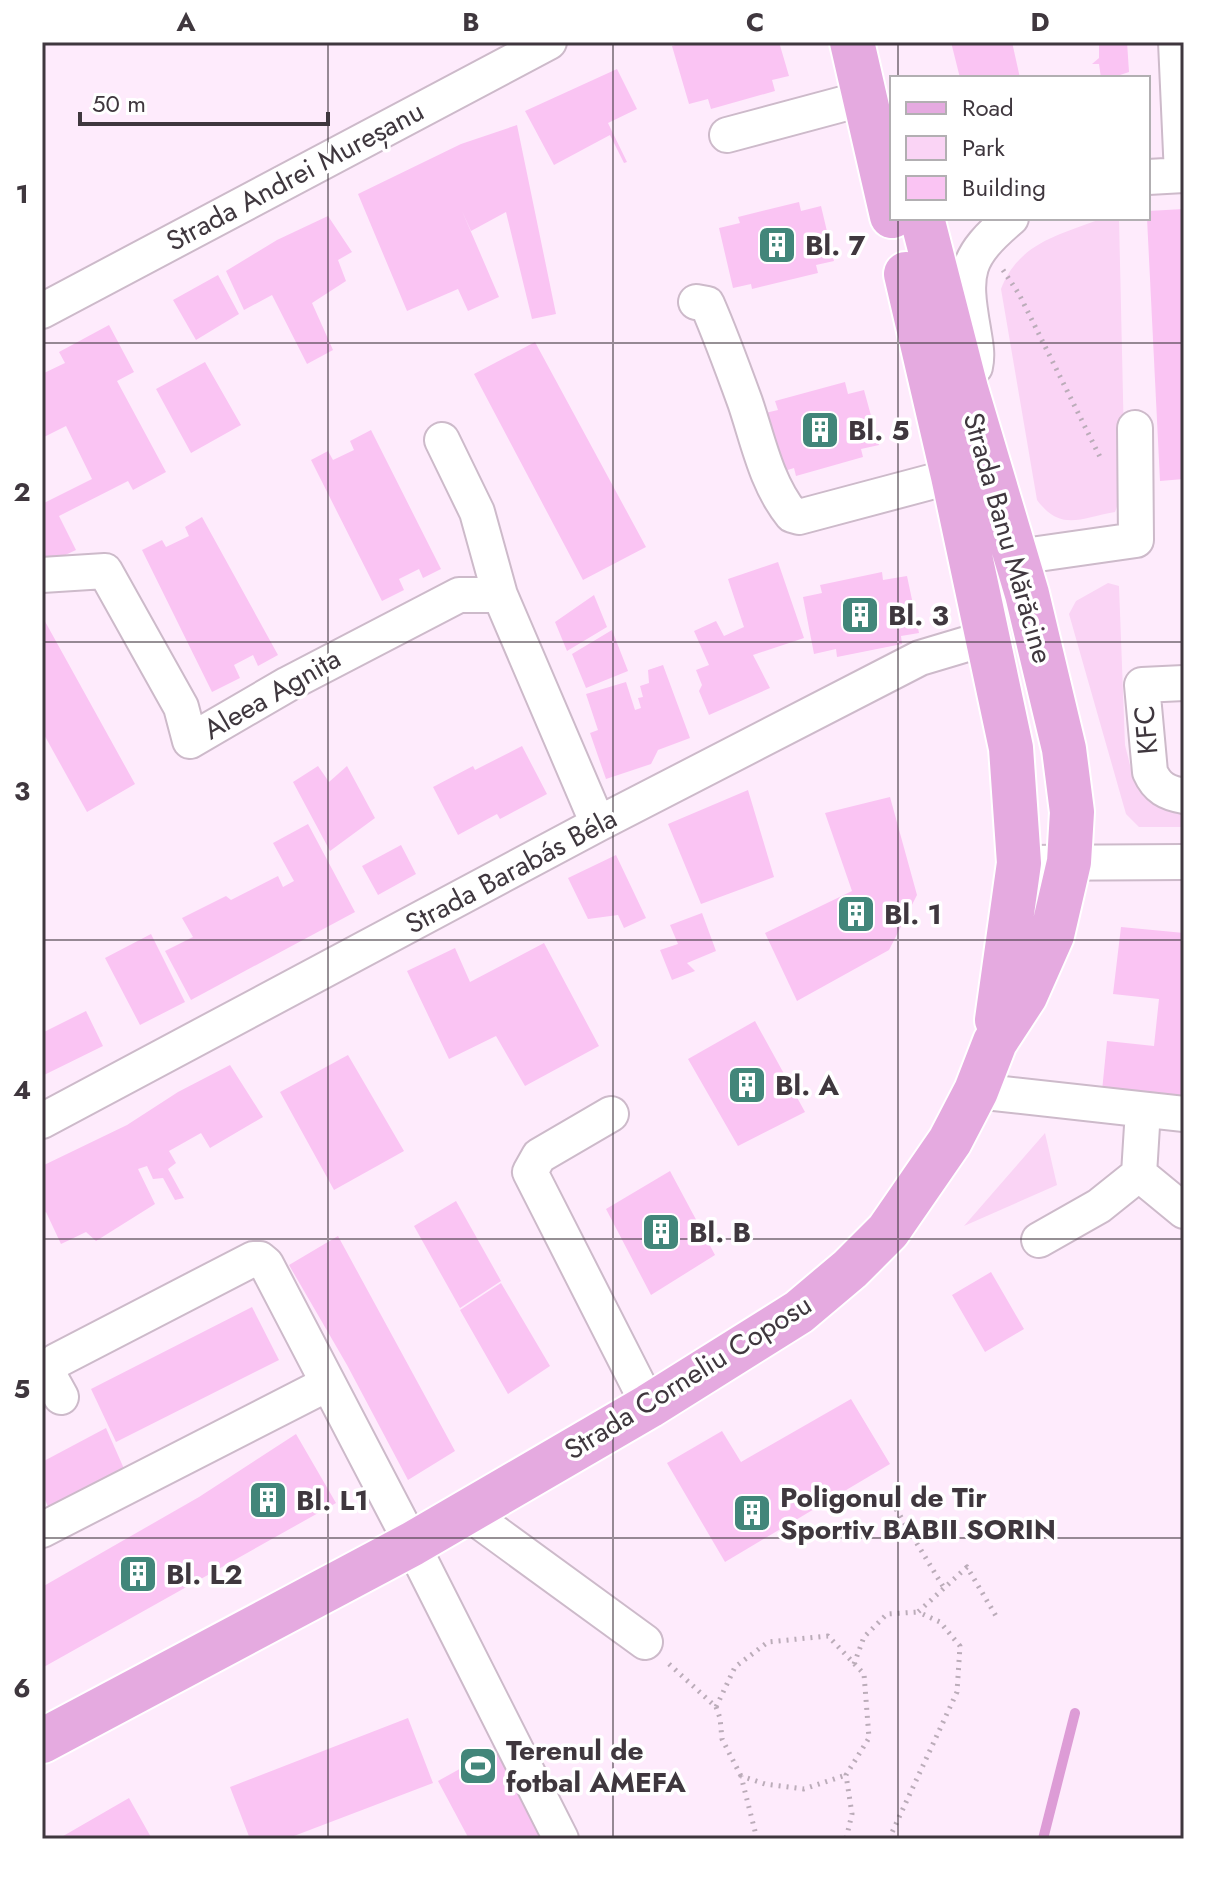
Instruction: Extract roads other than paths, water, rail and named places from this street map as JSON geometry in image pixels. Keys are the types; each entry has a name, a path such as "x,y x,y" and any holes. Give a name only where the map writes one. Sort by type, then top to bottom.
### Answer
{"main road":[{"name":"Strada Banu Mărăcine","path":"852,42 878,91"},
{"name":"Strada Banu Mărăcine","path":"883,42 878,91 890,199"},
{"name":"Strada Banu Mărăcine","path":"893,220 953,476 1011,748 1019,863"},
{"name":"Strada Banu Mărăcine","path":"923,220 966,389 1017,557 1064,749 1072,812 1069,862"},
{"name":"Strada Corneliu Coposu","path":"42,1741 468,1513 649,1406 799,1312 850,1269 888,1231 950,1141 976,1091 995,1042 1025,996 1052,935 1069,862"},
{"name":"Strada Corneliu Coposu","path":"995,1042 1019,863"}],"street":[{"name":"Strada Andrei Mureșanu","path":"42,311 549,42"},
{"path":"1150,177 1183,175 1176,42"},
{"path":"727,135 878,91"},
{"path":"966,389 976,366 977,355 966,289 970,266 980,249 1009,220"},
{"path":"696,302 707,304 770,478 792,515 799,517 953,476"},
{"path":"1017,557 1136,540 1135,428"},
{"path":"442,440 477,512 500,595 598,824"},
{"name":"Aleea Agnita","path":"42,575 105,571 181,707 190,741 355,648 459,595 500,595"},
{"name":"Strada Barabás Béla","path":"42,1121 598,824 920,658 987,638"},
{"name":"KFC","path":"1184,683 1142,685 1150,772 1154,782 1163,790 1184,796"},
{"path":"1019,863 1184,862"},
{"path":"976,1091 1184,1114"},
{"path":"1039,1240 1099,1206 1139,1174 1143,1110"},
{"path":"611,1114 539,1156 530,1172 649,1406"},
{"path":"1139,1174 1184,1211"},
{"path":"61,1397 50,1377 50,1368 56,1361 253,1259 260,1259 266,1264 561,1839"},
{"path":"42,1530 327,1384"},
{"path":"468,1513 645,1642"}],"waterway":[{"path":"1043,1839 1075,1713"}],"place":[{"name":"Bl. 7","path":"777,245"},
{"name":"Bl. 5","path":"820,430"},
{"name":"Bl. 3","path":"860,615"},
{"name":"Bl. 1","path":"856,914"},
{"name":"Bl. A","path":"747,1085"},
{"name":"Bl. B","path":"661,1232"},
{"name":"Bl. L1","path":"268,1500"},
{"name":"Poligonul de Tir Sportiv BABII SORIN","path":"752,1513"},
{"name":"Bl. L2","path":"138,1574"},
{"name":"Terenul de fotbal AMEFA","path":"478,1766"}]}
